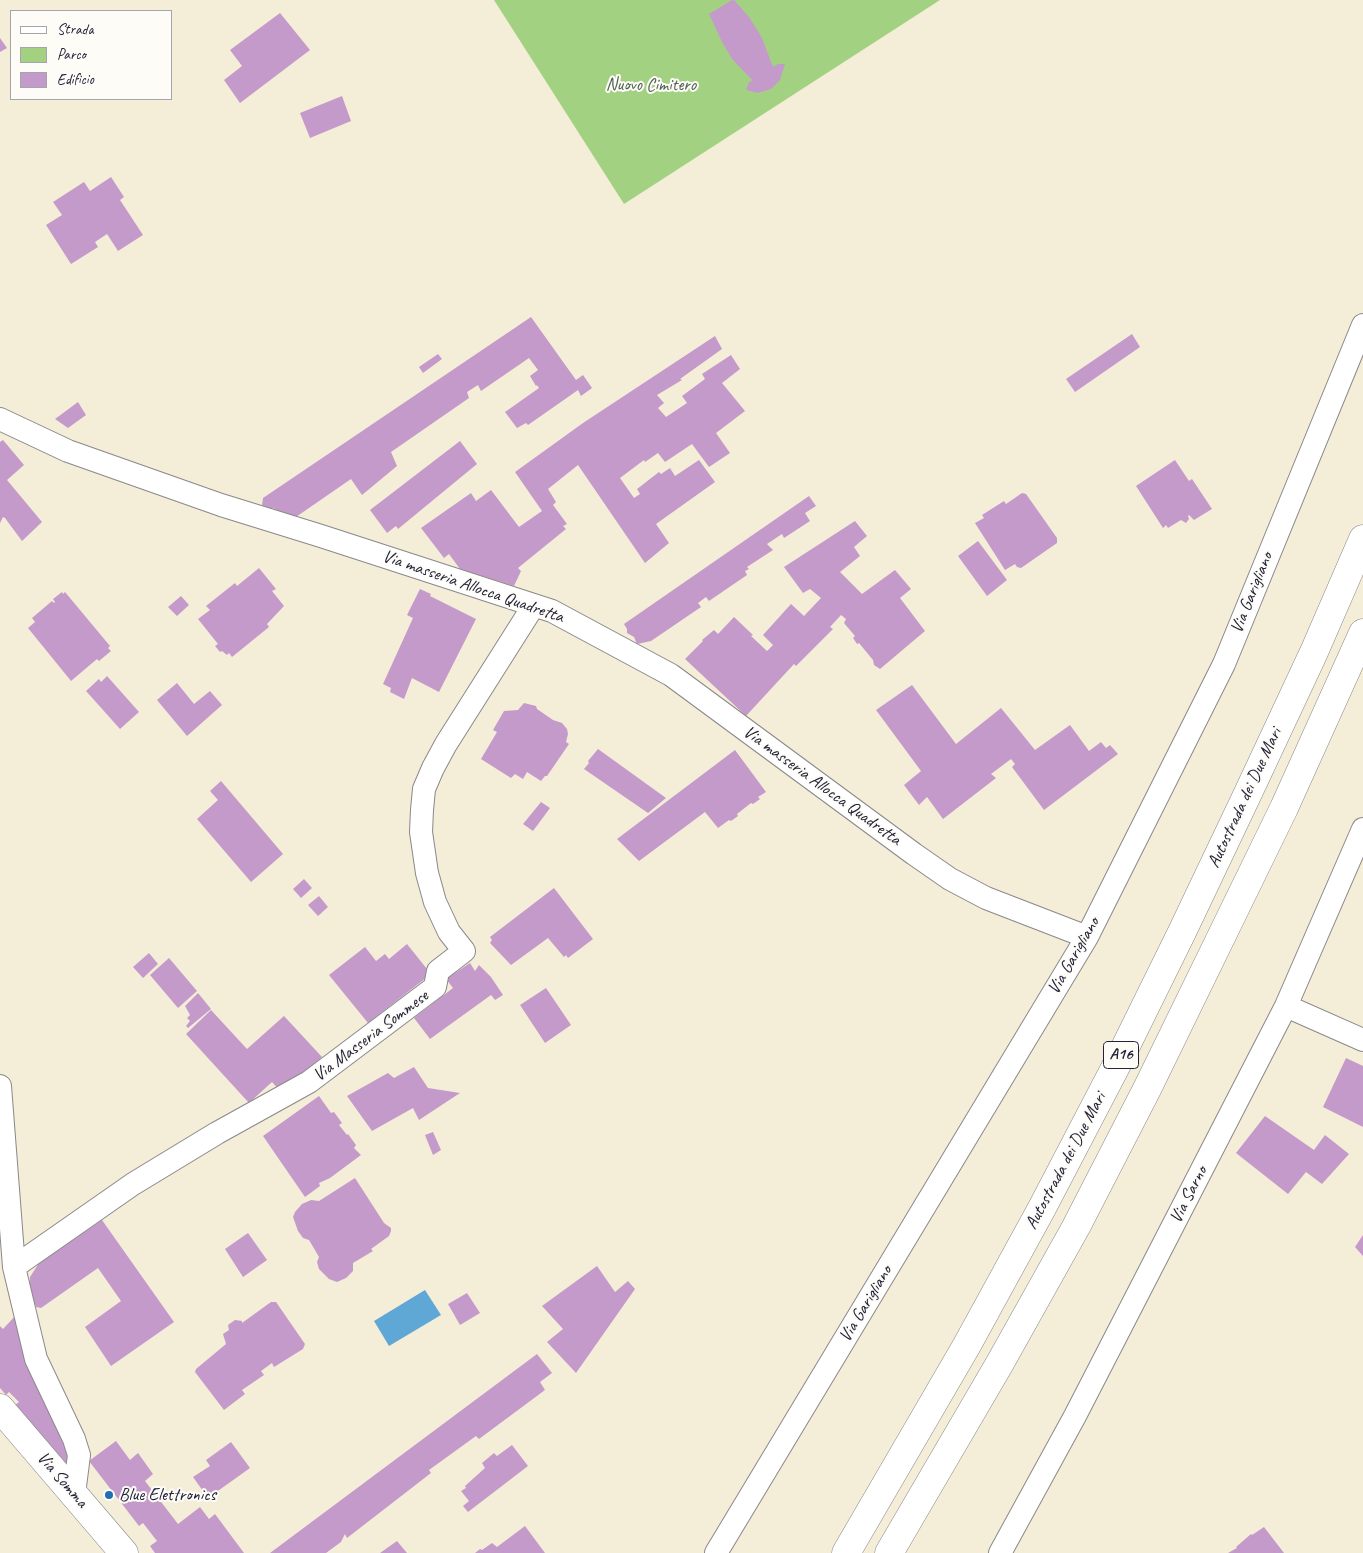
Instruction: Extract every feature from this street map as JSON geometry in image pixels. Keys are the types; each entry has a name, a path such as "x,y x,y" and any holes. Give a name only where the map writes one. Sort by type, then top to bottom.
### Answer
{"main road":[{"name":"Autostrada dei Due Mari","path":"846,1553 967,1344 1042,1208 1114,1070 1253,783 1314,652 1363,539"},
{"name":"A16","path":"889,1553 1000,1363 1076,1227 1139,1105 1280,817 1363,633"},
{"name":"Via Somma","path":"0,1408 124,1553"}],"street":[{"name":"Via Garigliano","path":"716,1553 1087,937 1224,664 1363,325"},
{"name":"Via masseria Allocca Quadretta","path":"0,419 68,451 221,505 552,611 671,675 914,854 950,878 986,898 1087,937"},
{"name":"Via Masseria Sommese","path":"14,1267 133,1184 309,1082 435,987 438,971 464,952 450,932 435,902 427,872 421,832 424,789 446,744 534,605"},
{"name":"Via Sarno","path":"1000,1553 1075,1416 1286,1006 1363,829"},
{"path":"1286,1006 1363,1040"},
{"path":"0,1086 14,1267 36,1359 74,1439 79,1455 74,1494"}],"green space":[{"name":"Nuovo Cimitero","path":"494,0 940,0 624,204"}],"water":[{"path":"425,1290 441,1315 389,1346 374,1321"}],"building":[{"path":"732,0 749,17 762,38 773,67 778,64 785,64 780,80 771,89 758,93 746,90 749,82 753,81 732,59 709,14"},
{"path":"280,13 310,50 240,103 224,80 242,66 230,50"},
{"path":"0,38 7,48 0,52"},
{"path":"342,96 351,121 310,138 300,113"},
{"path":"111,177 124,197 120,200 143,235 118,251 107,234 95,242 98,247 71,264 46,225 62,215 53,202 84,182 90,191"},
{"path":"531,317 576,380 583,375 592,388 581,396 578,390 528,425 526,423 517,428 505,412 539,388 530,376 538,370 529,358 481,391 478,385 467,392 469,398 391,452 397,466 362,495 351,479 293,519 273,508 270,511 262,505 263,498"},
{"path":"1132,334 1140,347 1075,392 1066,379"},
{"path":"715,336 722,349 680,379 682,380 657,395 664,403 658,408 666,417 687,403 682,396 705,379 702,374 731,355 740,369 722,383 745,411 716,433 730,453 709,467 692,444 665,462 658,453 645,462 644,460 620,478 634,498 640,494 637,489 659,472 661,474 670,468 675,476 699,460 715,482 656,524 669,543 645,563 578,465 548,489 556,502 553,505 567,524 563,526 566,529 518,568 521,571 514,586 460,569 449,554 444,558 421,528 471,493 476,501 491,490 519,527 542,511 515,472 583,423"},
{"path":"438,354 442,359 423,373 419,367"},
{"path":"78,402 86,415 68,428 55,419"},
{"path":"3,440 24,465 7,480 42,522 22,541 5,518 3,517 0,523 0,442"},
{"path":"460,441 477,464 398,529 396,526 387,533 370,510"},
{"path":"1175,460 1189,481 1192,479 1212,509 1194,520 1189,515 1186,523 1181,520 1168,528 1166,525 1163,528 1136,486"},
{"path":"1022,493 1026,494 1057,538 1057,543 1021,568 1015,564 1005,570 975,523 984,518 982,515 1004,501 1006,504"},
{"path":"809,496 816,506 805,513 810,521 784,538 782,534 767,544 773,550 747,567 749,569 745,571 747,575 709,601 706,597 698,603 701,607 651,641 637,644 634,637 627,633 624,624"},
{"path":"855,521 867,536 854,547 860,556 840,572 862,594 895,570 911,589 900,598 925,631 880,669 874,665 873,660 859,643 857,644 853,638 855,636 844,623 846,619 841,615 830,627 833,629 796,666 794,664 746,716 685,659 702,640 714,630 718,634 734,617 767,651 773,645 763,635 791,604 804,616 821,598 810,589 803,593 784,567"},
{"path":"978,541 1007,580 987,596 958,556"},
{"path":"259,568 276,589 272,591 284,606 267,624 269,627 232,657 229,653 227,655 222,651 220,652 215,646 218,644 198,619 210,610 206,606 235,583 237,586"},
{"path":"420,589 476,619 439,692 412,678 404,699 390,692 391,688 383,684 413,618 407,615"},
{"path":"62,592 63,594 65,592 110,646 108,648 111,651 99,661 97,659 71,681 28,628 35,622 32,618 52,601 54,603 53,599"},
{"path":"181,596 189,605 177,616 168,607"},
{"path":"107,676 139,712 120,729 86,691 99,679 101,682"},
{"path":"177,683 194,704 210,691 222,705 187,736 157,700"},
{"path":"912,685 956,744 1001,708 1035,750 1070,725 1089,751 1101,742 1106,748 1110,745 1118,754 1044,810 1012,767 1015,764 1011,759 991,774 996,778 943,819 927,797 919,805 904,785 921,771 876,710"},
{"path":"524,703 536,706 537,709 553,720 562,723 567,729 566,742 569,744 547,776 541,781 527,772 523,779 515,774 511,778 481,759 497,732 493,730 504,711 518,710"},
{"path":"598,749 666,798 648,813 584,769"},
{"path":"735,750 766,792 758,797 760,799 753,804 751,803 737,814 738,816 718,828 705,812 639,861 617,839"},
{"path":"221,781 283,854 251,882 197,819 218,800 210,791"},
{"path":"541,802 550,808 533,831 523,824"},
{"path":"304,879 312,888 301,898 293,889"},
{"path":"554,888 593,939 568,958 566,955 564,957 548,938 511,965 490,943 492,940 490,937"},
{"path":"319,896 328,907 318,916 308,905"},
{"path":"407,944 431,974 368,1023 329,975 365,947 376,961 385,954 389,959"},
{"path":"149,953 158,964 143,978 133,967"},
{"path":"169,958 197,991 178,1008 150,975"},
{"path":"470,963 475,971 479,965 491,977 503,995 495,1000 491,995 430,1039 414,1018 453,988 446,979"},
{"path":"546,988 571,1025 545,1043 520,1005"},
{"path":"198,993 211,1009 188,1028 186,1026 190,1021 187,1018 190,1015 185,1006"},
{"path":"211,1010 247,1049 284,1016 322,1057 282,1093 272,1082 249,1103 186,1034"},
{"path":"1346,1058 1363,1066 1363,1127 1323,1107"},
{"path":"414,1067 428,1088 460,1093 419,1120 413,1108 372,1131 347,1096 388,1073 394,1078"},
{"path":"319,1096 331,1113 334,1112 342,1123 339,1125 348,1134 356,1145 354,1148 361,1155 330,1178 319,1183 320,1186 305,1197 263,1136"},
{"path":"1265,1116 1314,1150 1325,1135 1349,1154 1322,1184 1306,1172 1288,1194 1236,1153"},
{"path":"433,1132 441,1150 433,1155 425,1135"},
{"path":"355,1178 384,1223 391,1228 391,1231 389,1236 371,1249 373,1251 353,1263 353,1271 346,1278 337,1282 329,1279 319,1269 317,1262 319,1257 309,1240 303,1238 298,1231 293,1217 302,1204 311,1200 319,1201"},
{"path":"102,1220 174,1322 111,1366 85,1327 121,1301 98,1268 41,1308 36,1307 29,1287 30,1277 39,1263"},
{"path":"248,1233 267,1260 243,1277 225,1249"},
{"path":"1363,1235 1363,1256 1355,1247"},
{"path":"597,1266 615,1292 628,1281 635,1289 576,1373 547,1342 563,1329 542,1306"},
{"path":"467,1293 480,1313 460,1325 448,1304"},
{"path":"271,1302 276,1302 305,1344 303,1349 274,1367 272,1363 261,1371 264,1375 242,1390 245,1394 224,1410 195,1372 196,1369 226,1344 223,1334 229,1330 228,1325 235,1320 242,1321 242,1323"},
{"path":"17,1314 73,1450 66,1465 15,1405 19,1402 9,1392 6,1395 0,1388 0,1326 3,1329"},
{"path":"537,1354 552,1373 540,1382 545,1390 479,1439 476,1436 429,1470 431,1473 347,1538 345,1534 341,1542 326,1553 270,1553"},
{"path":"116,1441 130,1460 138,1453 153,1474 145,1481 178,1524 200,1507 209,1519 215,1514 244,1553 155,1553 150,1546 157,1541 143,1523 139,1526 89,1461"},
{"path":"231,1442 250,1468 208,1498 193,1477 210,1466 206,1460"},
{"path":"512,1445 528,1466 468,1512 463,1506 469,1501 461,1491 485,1468 482,1463 494,1453 497,1456"},
{"path":"525,1526 545,1553 475,1553 492,1543 497,1547"},
{"path":"1264,1527 1284,1553 1228,1553 1237,1548 1251,1534"},
{"path":"397,1541 407,1553 380,1553"}],"place":[{"name":"Blue Elettronics","path":"109,1495"}]}
